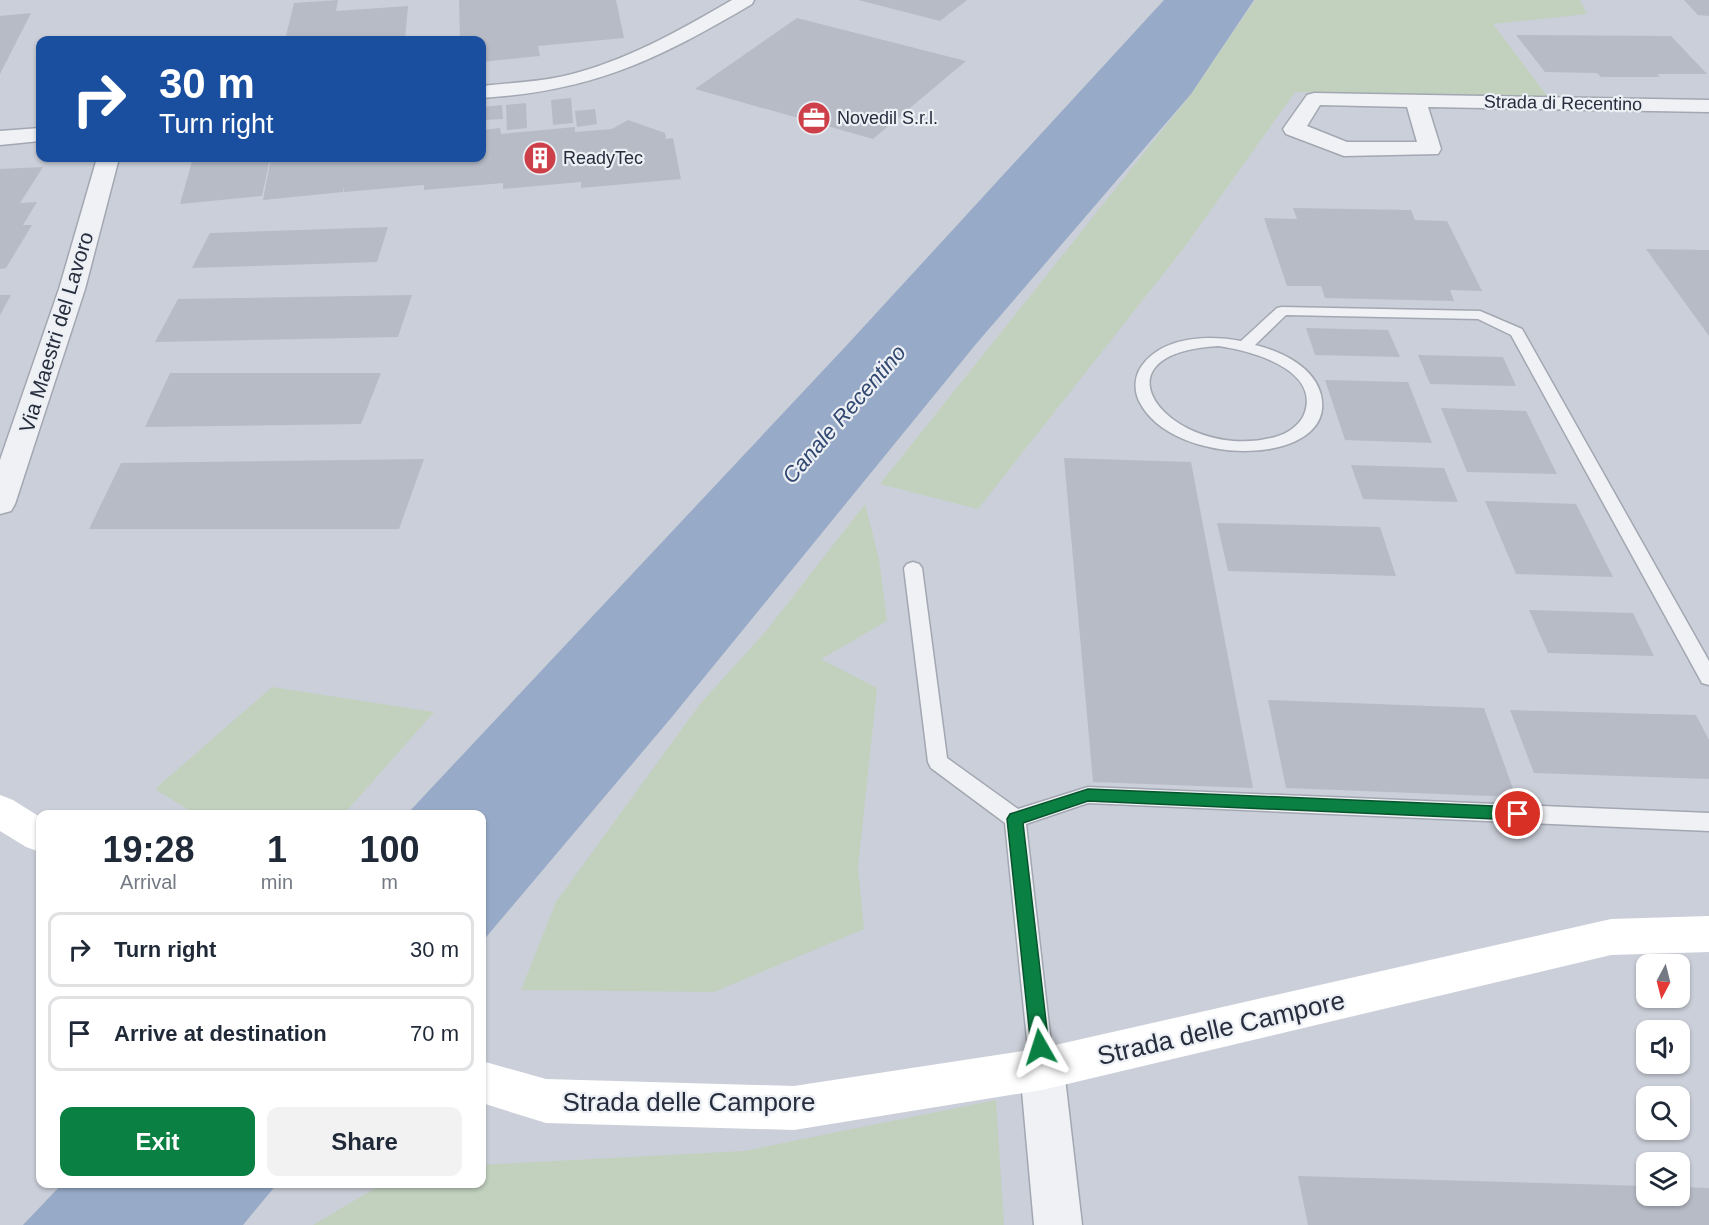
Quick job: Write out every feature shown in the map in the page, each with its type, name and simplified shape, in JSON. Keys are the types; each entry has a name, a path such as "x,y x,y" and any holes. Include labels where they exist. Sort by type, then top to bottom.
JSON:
{"street":[{"path":"486,92 564,82 621,64 692,32 745,0"},
{"name":"Strada di Recentino","path":"1416,101 1430,149 1344,149 1294,129 1314,99 1709,106"},
{"path":"0,138 36,135"},
{"name":"Via Maestri del Lavoro","path":"0,504 72,289 107,162"},
{"path":"0,811 36,834"},
{"name":"Strada delle Campore","path":"486,1083 546,1101 794,1108 1042,1070 1611,937 1709,934"},
{"path":"1042,1070 1058,1225"}],"lane":[{"path":"1245,345 1279,358 1294,367 1310,383 1316,401 1313,418 1300,433 1279,443 1251,447 1221,445 1192,437 1168,425 1151,409 1142,392 1143,375 1152,361 1169,350 1192,343 1218,342 1245,345 1282,311 1480,315 1517,332 1709,678"},
{"path":"913,568 938,762 1015,819 1042,1070"},
{"path":"1015,819 1088,795 1709,822"}],"shaded area":[{"path":"0,0 1709,0 1709,1225 0,1225"}],"green space":[{"path":"1255,0 1580,0 1587,14 1493,24 1548,97 1295,92 1183,249 978,509 880,484 1191,94"},
{"path":"865,504 879,559 887,621 821,659 877,688 858,867 864,929 714,992 521,990 556,902 700,704 766,631"},
{"path":"272,687 434,712 348,810 189,810 155,789"},
{"path":"996,1100 1004,1225 313,1225 375,1188 486,1188 486,1165 744,1151"}],"water":[{"name":"Canale Recentino","path":"1164,0 1254,0 1191,94 976,344 671,718 486,937 486,810 411,810 846,346"},
{"path":"58,1188 274,1188 243,1225 23,1225"}],"building":[{"path":"338,0 336,11 408,6 405,36 286,36 294,3"},
{"path":"459,0 616,0 624,38 538,46 540,56 486,62 486,36 460,36"},
{"path":"858,0 967,0 940,21"},
{"path":"1684,0 1709,0 1709,16 1698,15"},
{"path":"31,13 0,74 0,16"},
{"path":"797,18 966,61 873,139 695,89"},
{"path":"1516,35 1671,36 1707,74 1601,77 1597,73 1545,72"},
{"path":"571,98 573,123 553,125 551,100"},
{"path":"526,103 527,128 507,130 506,105"},
{"path":"502,105 503,119 486,120 486,107"},
{"path":"595,109 597,124 577,127 575,111"},
{"path":"628,120 665,133 666,139 673,138 681,179 581,188 581,182 503,189 503,183 424,190 424,185 344,192 344,186 343,192 263,200 270,162 486,162 486,130 500,128 501,134 575,127 575,132 612,129"},
{"path":"192,162 269,162 262,196 180,204"},
{"path":"43,167 20,203 37,202 23,225 32,225 6,268 0,269 0,169"},
{"path":"1293,208 1411,210 1415,220 1447,221 1482,291 1450,290 1454,301 1325,298 1321,286 1287,286 1264,218 1297,219"},
{"path":"388,227 377,262 192,268 210,233"},
{"path":"1646,249 1709,250 1709,336"},
{"path":"0,295 11,295 0,315"},
{"path":"412,295 398,337 155,342 178,299"},
{"path":"1306,328 1388,330 1400,357 1315,355"},
{"path":"1418,355 1503,357 1516,386 1430,384"},
{"path":"170,373 381,373 361,424 145,427"},
{"path":"1325,380 1408,382 1432,443 1345,440"},
{"path":"1441,408 1526,411 1557,474 1467,472"},
{"path":"1064,458 1191,462 1253,788 1093,782"},
{"path":"424,459 399,529 89,529 121,463"},
{"path":"1351,465 1444,468 1458,502 1363,499"},
{"path":"1485,501 1576,504 1613,577 1516,574"},
{"path":"1217,523 1380,527 1396,576 1228,571"},
{"path":"1529,610 1633,613 1654,656 1548,653"},
{"path":"1268,700 1484,708 1516,797 1286,788"},
{"path":"1510,710 1696,715 1709,740 1709,779 1534,773"},
{"path":"1298,1176 1636,1186 1636,1206 1690,1206 1690,1187 1709,1188 1709,1225 1308,1225"}],"place":[{"name":"Novedil S.r.l.","path":"814,118"},
{"name":"ReadyTec","path":"540,158"}],"route":[{"path":"1040,1047 1015,819 1088,795 1518,814"}]}
